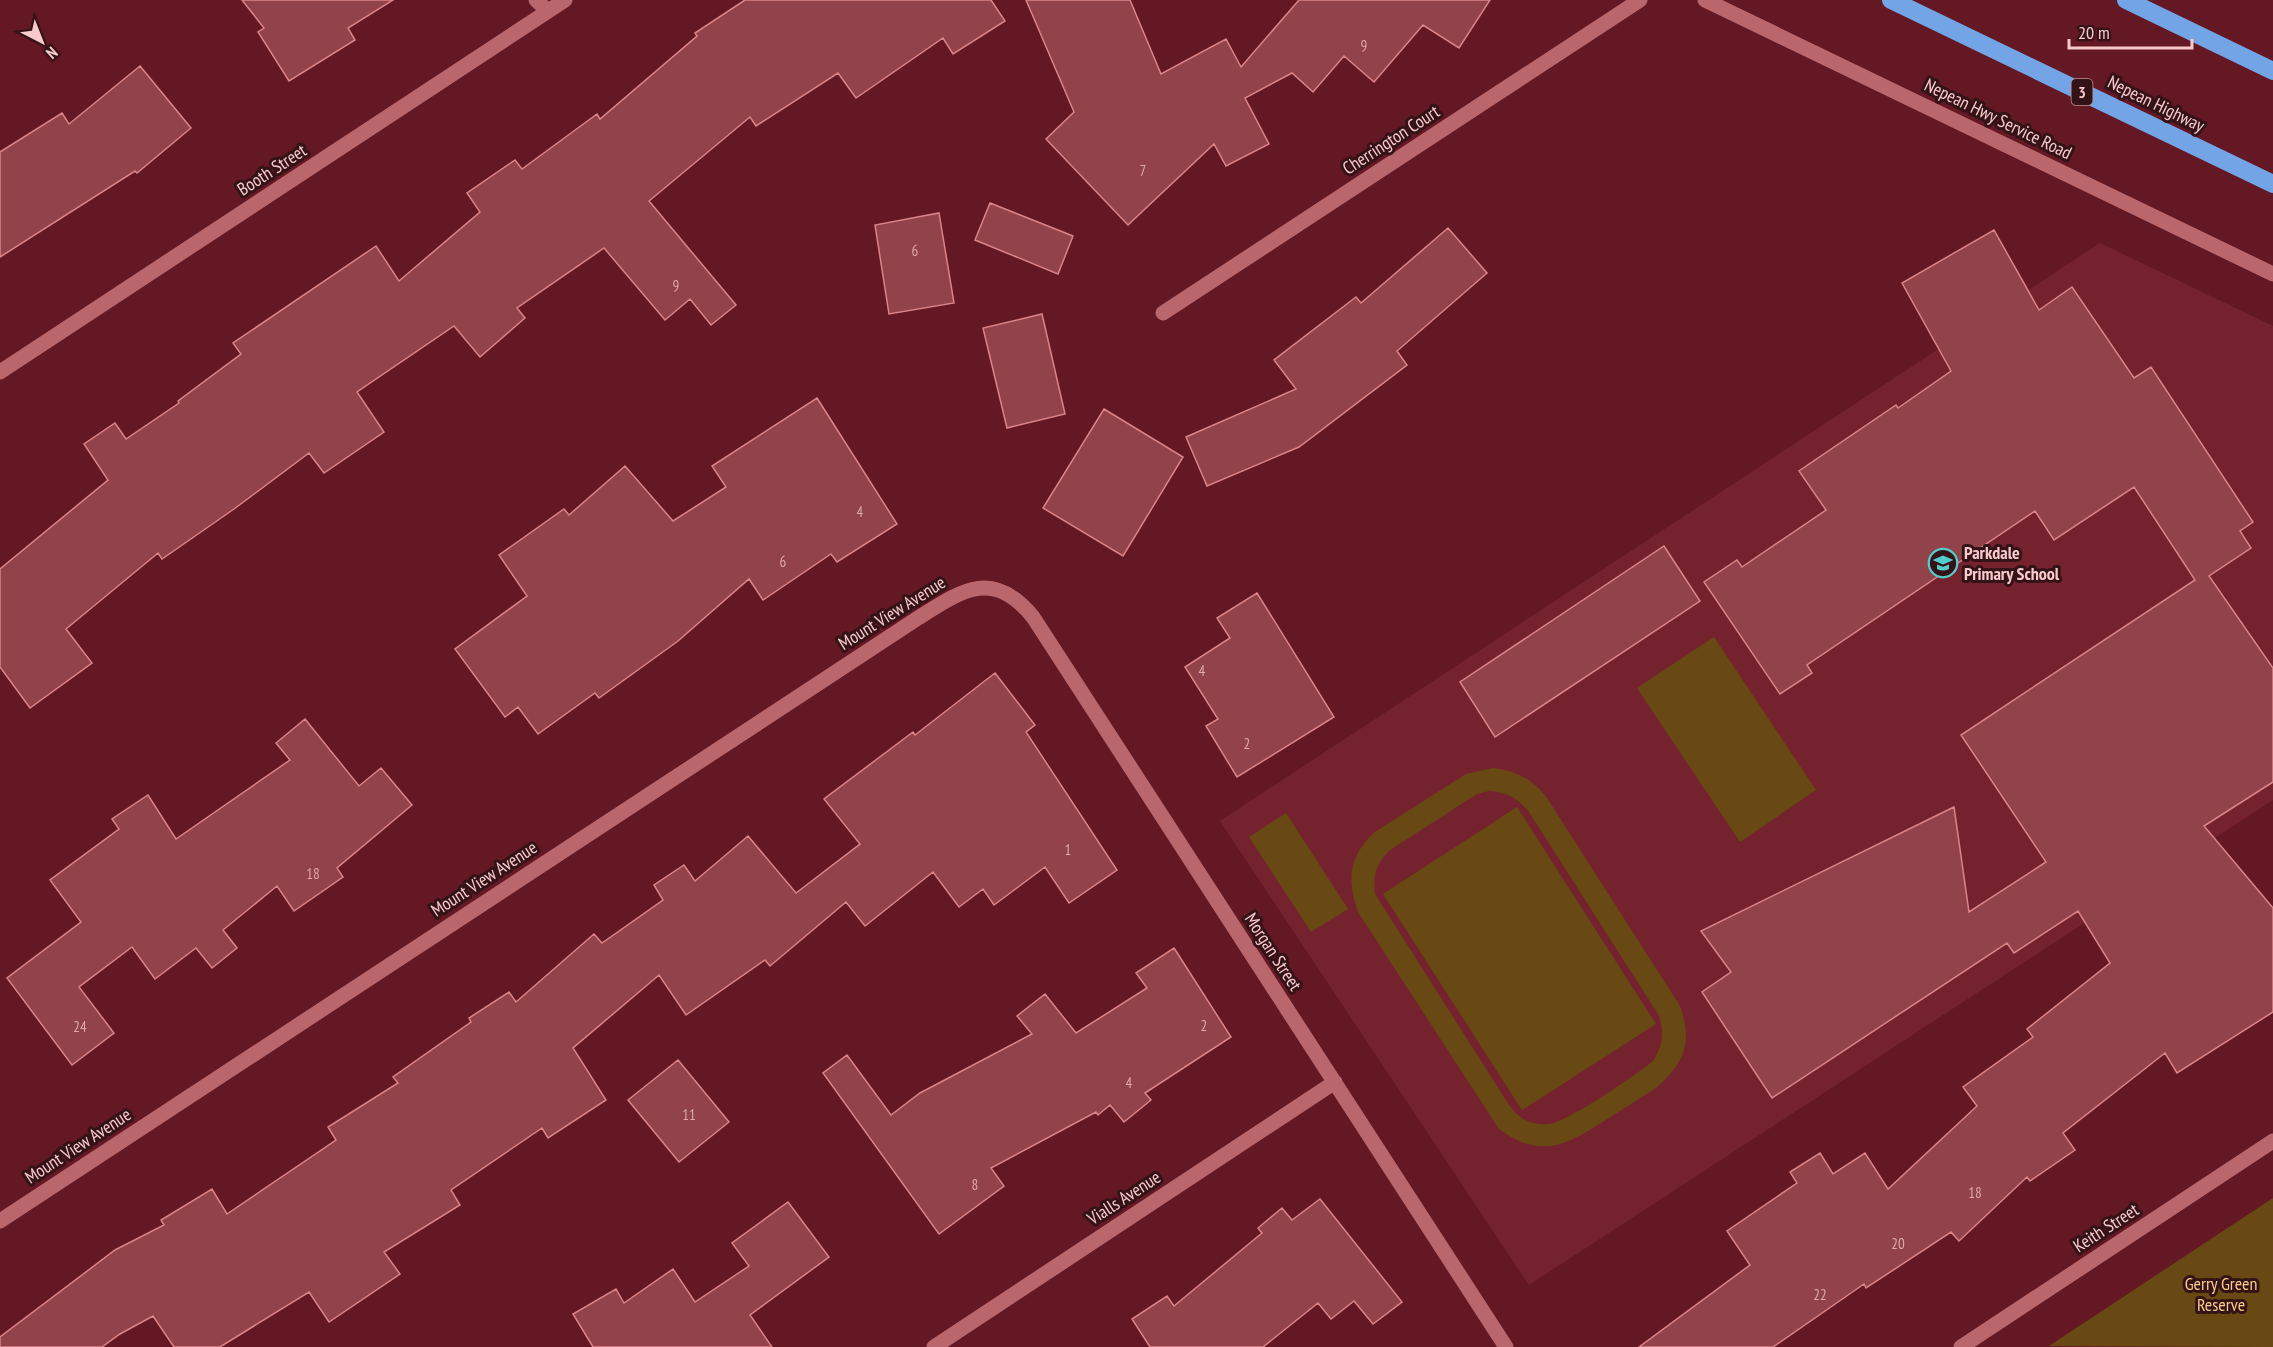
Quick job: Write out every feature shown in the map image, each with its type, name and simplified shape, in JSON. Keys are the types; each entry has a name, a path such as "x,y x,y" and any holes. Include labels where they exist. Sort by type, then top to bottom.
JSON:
{"highway":[{"name":"Nepean Highway","path":"1891,0 2273,184"},
{"path":"2126,0 2273,71"}],"street":[{"path":"536,0 549,11"},
{"name":"Booth Street","path":"0,372 566,0"},
{"name":"Cherrington Court","path":"1163,313 1640,0"},
{"name":"Nepean Hwy Service Road","path":"1705,0 2273,274"},
{"name":"Mount View Avenue","path":"0,1221 918,618 966,590 981,588 997,590"},
{"name":"Morgan Street","path":"997,590 1020,601 1033,617 1506,1347"},
{"name":"Vialls Avenue","path":"934,1347 1335,1083"},
{"name":"Keith Street","path":"1960,1347 2273,1141"}],"shaded area":[{"name":"Parkdale Primary School","path":"2100,243 2273,326 2273,800 1529,1285 1220,821"}],"green space":[{"path":"1714,637 1816,790 1740,842 1637,688"},
{"path":"1493,768 1502,769 1523,777 1541,791 1680,1006 1684,1019 1686,1041 1684,1051 1666,1079 1656,1088 1601,1123 1575,1138 1551,1146 1526,1144 1499,1129 1358,912 1354,900 1352,869 1359,850 1366,841 1375,832 1466,774","holes":["1495,792 1507,794 1521,803 1529,812 1658,1014 1662,1026 1661,1044 1653,1061 1586,1107 1549,1124 1536,1124 1526,1120 1509,1105 1375,894 1376,870 1390,850 1477,794"]},
{"path":"1517,807 1656,1024 1522,1110 1383,894"},
{"path":"1286,813 1348,909 1311,932 1249,837"},
{"name":"Gerry Green Reserve","path":"2273,1198 2273,1347 2049,1346"}],"building":[{"path":"242,0 393,0 348,28 355,40 289,81 258,32 264,28"},
{"path":"745,0 991,0 1005,21 953,54 943,38 856,98 838,73 756,126 750,117 649,201 736,305 711,325 690,299 665,320 604,248 517,308 525,318 480,357 454,326 357,392 384,432 324,473 309,453 162,559 158,553 66,629 92,663 30,708 0,667 0,569 108,480 84,444 115,423 126,439 179,403 178,401 241,354 233,343 376,246 399,281 480,212 467,193 515,160 522,169 597,114 600,119 697,36 695,33"},
{"path":"1026,0 1130,0 1161,74 1226,39 1241,67 1299,0 1490,0 1459,48 1423,25 1374,82 1344,56 1313,92 1292,73 1245,98 1269,144 1226,166 1214,144 1128,225 1046,139 1074,112"},
{"path":"140,66 191,128 137,173 135,171 0,257 0,152 62,113 69,124"},
{"path":"990,203 1073,236 1058,274 975,240"},
{"path":"939,213 954,303 889,314 875,225"},
{"path":"1448,228 1487,273 1397,351 1407,365 1299,447 1207,486 1186,437 1296,389 1274,360 1356,297 1361,303"},
{"path":"1994,230 2039,310 2072,287 2134,378 2151,367 2253,522 2240,531 2251,548 2209,576 2273,668 2273,782 2204,826 2273,908 2273,1012 2177,1073 2165,1053 2063,1133 2075,1150 2030,1181 2027,1177 1959,1241 1951,1232 1866,1288 1864,1284 1773,1347 1639,1347 1750,1265 1727,1231 1797,1183 1790,1172 1820,1153 1833,1174 1865,1153 1888,1189 1977,1106 1963,1087 2033,1037 2027,1029 2110,963 2078,911 2014,953 2007,943 1772,1098 1702,992 1731,972 1701,931 1954,807 1969,912 2046,862 1961,735 2195,580 2134,487 2054,540 2035,511 1807,665 1812,673 1780,694 1704,582 1737,560 1742,567 1826,510 1799,471 1896,405 1898,408 1951,371 1902,283"},
{"path":"1042,314 1065,414 1007,428 983,328"},
{"path":"817,398 897,524 837,562 831,554 763,600 749,579 678,641 599,698 595,693 538,734 518,707 505,717 455,649 527,596 499,555 564,509 569,515 625,466 673,521 726,487 712,466"},
{"path":"1104,409 1183,457 1123,556 1043,508"},
{"path":"1664,546 1700,601 1495,737 1460,682"},
{"path":"1257,593 1334,717 1237,777 1206,726 1218,719 1185,667 1230,638 1217,618"},
{"path":"995,673 1035,725 1026,732 1117,870 1069,903 1045,867 994,905 983,889 959,907 933,872 865,926 846,902 770,966 765,960 686,1015 659,975 573,1048 606,1100 548,1138 542,1128 451,1190 460,1205 384,1252 400,1274 329,1322 309,1292 220,1347 174,1347 153,1316 102,1347 0,1347 0,1337 115,1250 164,1225 161,1220 212,1189 227,1214 336,1140 328,1127 398,1083 393,1077 471,1022 469,1018 509,992 516,1002 594,934 602,943 663,900 654,885 684,865 695,881 748,836 796,893 860,844 824,799 913,732 915,735"},
{"path":"305,719 359,786 381,768 412,805 337,868 343,877 294,911 277,886 223,930 237,948 212,968 196,948 155,979 132,947 79,987 114,1033 72,1065 7,978 81,922 50,880 119,829 112,819 148,795 176,839 290,760 276,743"},
{"path":"1174,948 1231,1037 1145,1093 1151,1100 1124,1122 1110,1105 1098,1115 1096,1112 991,1168 1004,1186 939,1234 823,1073 847,1055 891,1115 920,1093 1032,1034 1017,1016 1045,994 1076,1033 1147,988 1136,973"},
{"path":"678,1060 729,1122 679,1162 628,1100"},
{"path":"1320,1199 1402,1302 1373,1324 1354,1301 1331,1319 1318,1303 1263,1347 1150,1347 1132,1319 1167,1296 1174,1306 1262,1233 1258,1228 1282,1208 1292,1220"},
{"path":"788,1202 829,1257 750,1315 772,1347 593,1347 573,1314 616,1289 624,1303 673,1269 695,1302 749,1266 732,1243"}],"place":[{"name":"Parkdale Primary School","path":"1943,563"}]}
